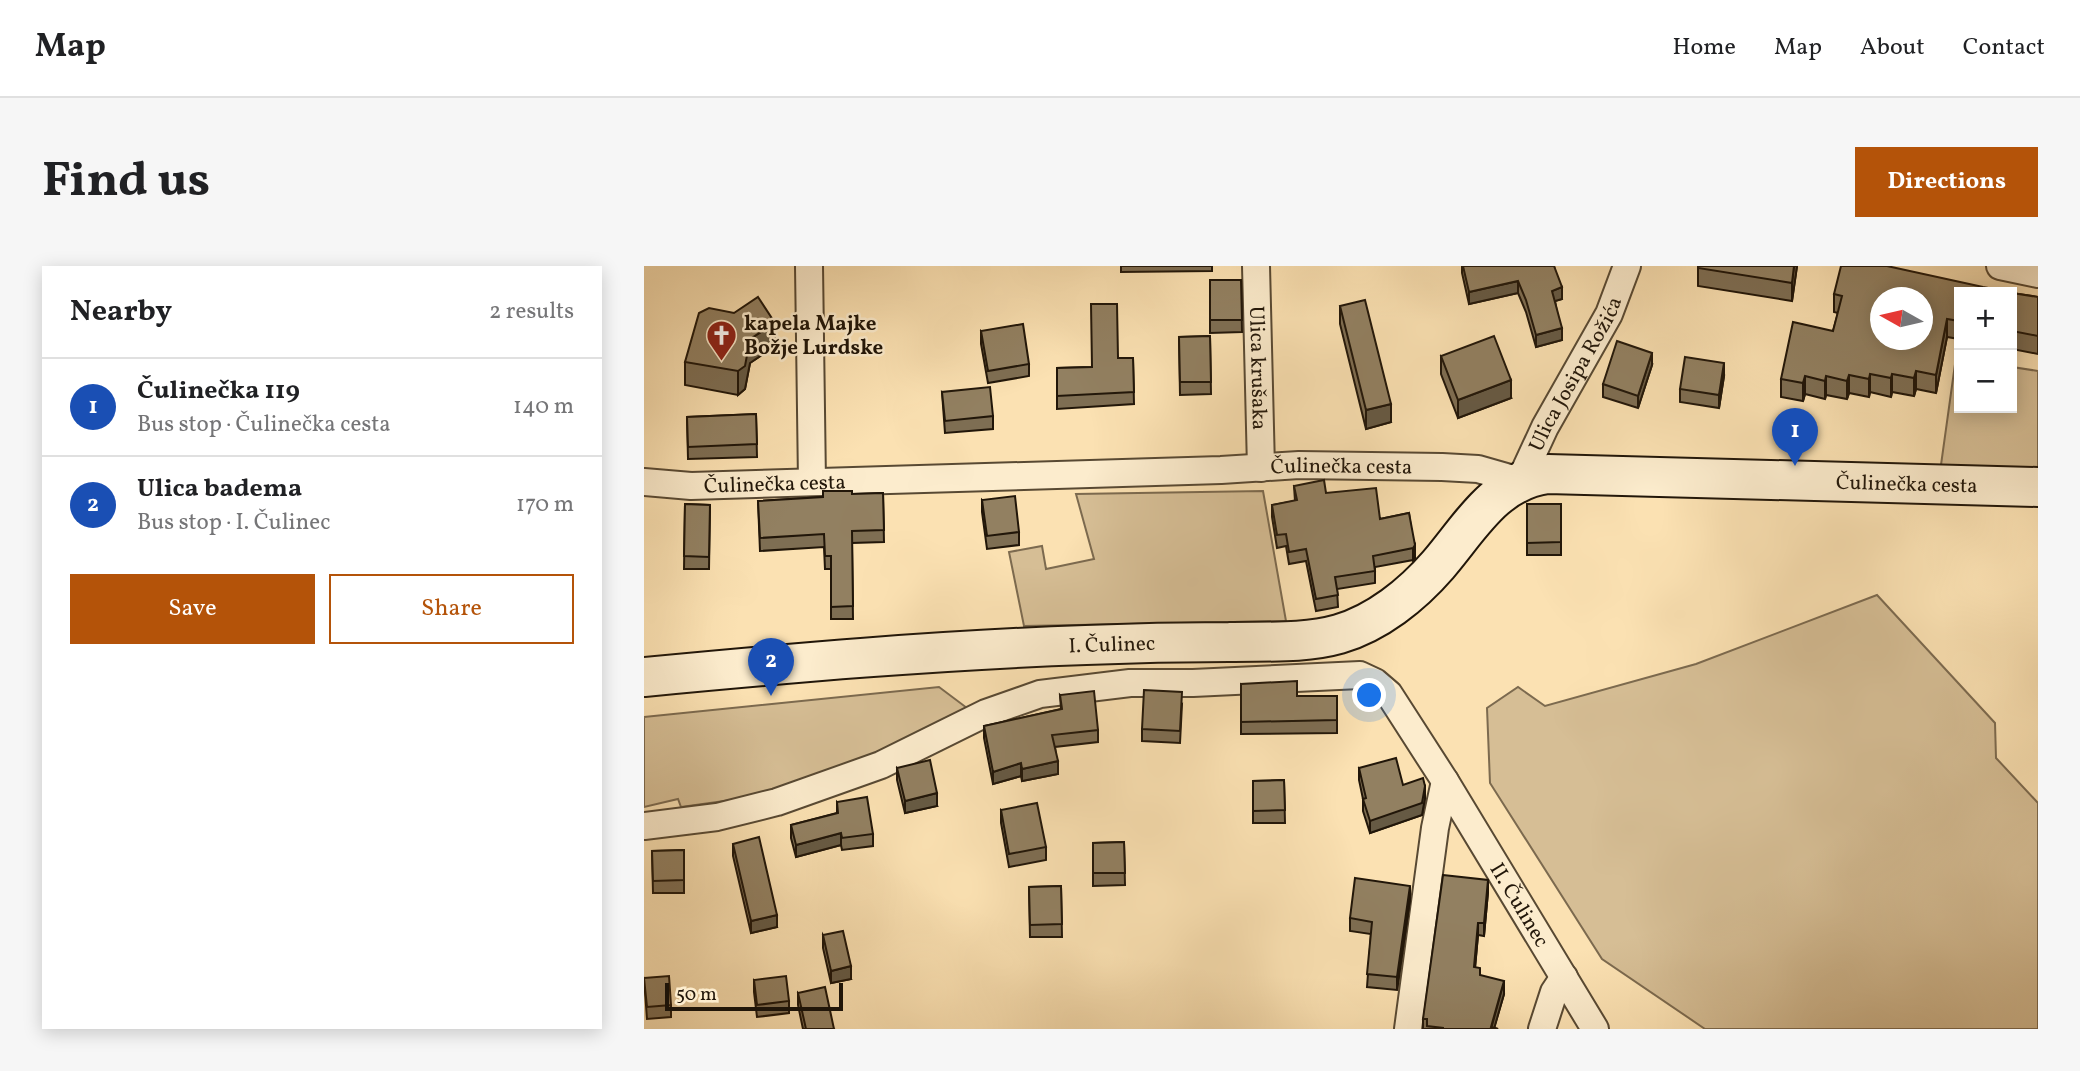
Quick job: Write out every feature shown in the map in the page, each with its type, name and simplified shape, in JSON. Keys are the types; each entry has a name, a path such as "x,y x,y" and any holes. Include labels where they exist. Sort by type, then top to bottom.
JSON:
{"street":[{"path":"808,266 812,482"},
{"name":"Ulica krušaka","path":"1256,266 1261,468"},
{"name":"Ulica Josipa Rožića","path":"1520,481 1545,427 1609,314 1626,266"},
{"path":"2000,266 2038,274"},
{"name":"Čulinečka cesta","path":"644,482 691,486 1299,465 1454,467 1494,472 1520,481 1548,474 2038,487"},
{"name":"I. Čulinec","path":"644,677 789,663 1025,647 1276,641 1338,634 1357,628 1381,615 1408,594 1437,566 1488,505 1520,481"},
{"name":"I. Čulinec","path":"644,826 717,817 777,802 881,765 986,713 1040,694 1130,683 1193,683 1360,675 1375,682"},
{"name":"II. Čulinec","path":"1375,682 1389,694 1445,780 1595,1029"},
{"path":"1409,1029 1435,828 1445,780"},
{"path":"1542,1029 1554,992 1564,977"}],"shaded area":[{"path":"2017,368 2038,371 2038,474 1940,472 1954,371 1954,413 2017,413"},
{"path":"1263,491 1286,621 1024,626 1009,552 1042,546 1046,569 1094,559 1076,494"},
{"path":"1877,595 1995,723 1996,758 2038,803 2038,1029 1705,1029 1602,959 1490,783 1487,708 1518,687 1545,706 1696,664"},
{"path":"939,687 971,711 917,739 753,797 681,807 678,799 644,807 644,717"}],"building":[{"path":"1463,266 1554,266 1562,287 1552,291 1562,328 1536,335 1518,281 1469,292"},
{"path":"1698,266 1794,266 1792,283"},
{"path":"1841,266 1887,266 1983,287 1954,287 1954,320 1947,319 1936,375 1916,371 1914,378 1870,374 1869,379 1849,375 1847,381 1826,376 1825,381 1805,376 1803,383 1781,379 1793,322 1833,331 1842,296 1834,294"},
{"path":"1210,280 1241,280 1242,320 1210,320"},
{"path":"2017,294 2038,297 2038,336 2017,332"},
{"path":"758,297 775,323 750,339 745,366 738,371 685,362 699,313 709,308 734,313"},
{"path":"1365,300 1391,404 1366,410 1340,306"},
{"path":"1091,304 1117,304 1118,358 1133,358 1134,392 1057,396 1057,368 1092,367"},
{"path":"1023,324 1029,364 988,371 981,331"},
{"path":"1210,336 1211,382 1180,382 1179,337"},
{"path":"1494,336 1511,380 1458,400 1441,356"},
{"path":"1617,341 1652,353 1638,396 1603,384"},
{"path":"1685,357 1724,363 1719,395 1680,389"},
{"path":"990,387 993,416 945,421 942,392"},
{"path":"756,414 757,444 688,447 687,417"},
{"path":"1324,480 1326,493 1376,488 1380,519 1409,513 1415,545 1413,548 1373,556 1375,571 1335,577 1338,595 1316,599 1306,549 1289,552 1286,534 1277,535 1272,505 1297,500 1294,486"},
{"path":"823,491 883,493 884,530 852,531 853,606 831,607 831,556 825,556 824,534 760,538 758,501 823,497"},
{"path":"1015,496 1019,532 987,536 982,500"},
{"path":"685,504 710,505 709,557 684,556"},
{"path":"1527,504 1561,504 1561,542 1527,543"},
{"path":"1297,681 1297,696 1337,696 1337,720 1241,722 1241,684"},
{"path":"1144,690 1182,692 1180,731 1142,729"},
{"path":"1094,691 1098,730 1052,735 1058,761 1022,769 1021,763 993,772 984,726 1062,709 1060,695"},
{"path":"1396,758 1403,785 1423,778 1425,786 1422,803 1370,821 1363,799 1366,798 1359,768"},
{"path":"930,760 937,793 905,801 897,768"},
{"path":"1284,780 1285,810 1253,811 1253,781"},
{"path":"867,797 873,834 842,838 841,833 796,845 791,825 838,813 837,802"},
{"path":"1037,803 1046,847 1009,854 1001,810"},
{"path":"759,837 777,915 751,921 733,844"},
{"path":"1124,842 1125,873 1093,873 1093,843"},
{"path":"684,850 684,880 653,881 652,851"},
{"path":"1443,875 1488,880 1484,923 1478,923 1474,967 1480,968 1480,975 1504,981 1491,1027 1498,1029 1443,1029 1427,1026 1427,1019 1423,1019"},
{"path":"1355,878 1410,886 1397,977 1367,974 1372,922 1350,918"},
{"path":"1061,886 1062,924 1030,925 1029,887"},
{"path":"843,931 851,966 831,971 823,935"},
{"path":"669,976 671,1005 647,1007 644,978"},
{"path":"786,976 789,1001 757,1005 754,980"},
{"path":"825,987 834,1029 806,1029 798,993"}],"place":[{"name":"kapela Majke Božje Lurdske","path":"721,362"},
{"name":"Čulinečka 119","path":"1795,466"},
{"name":"Ulica badema","path":"771,696"}]}
